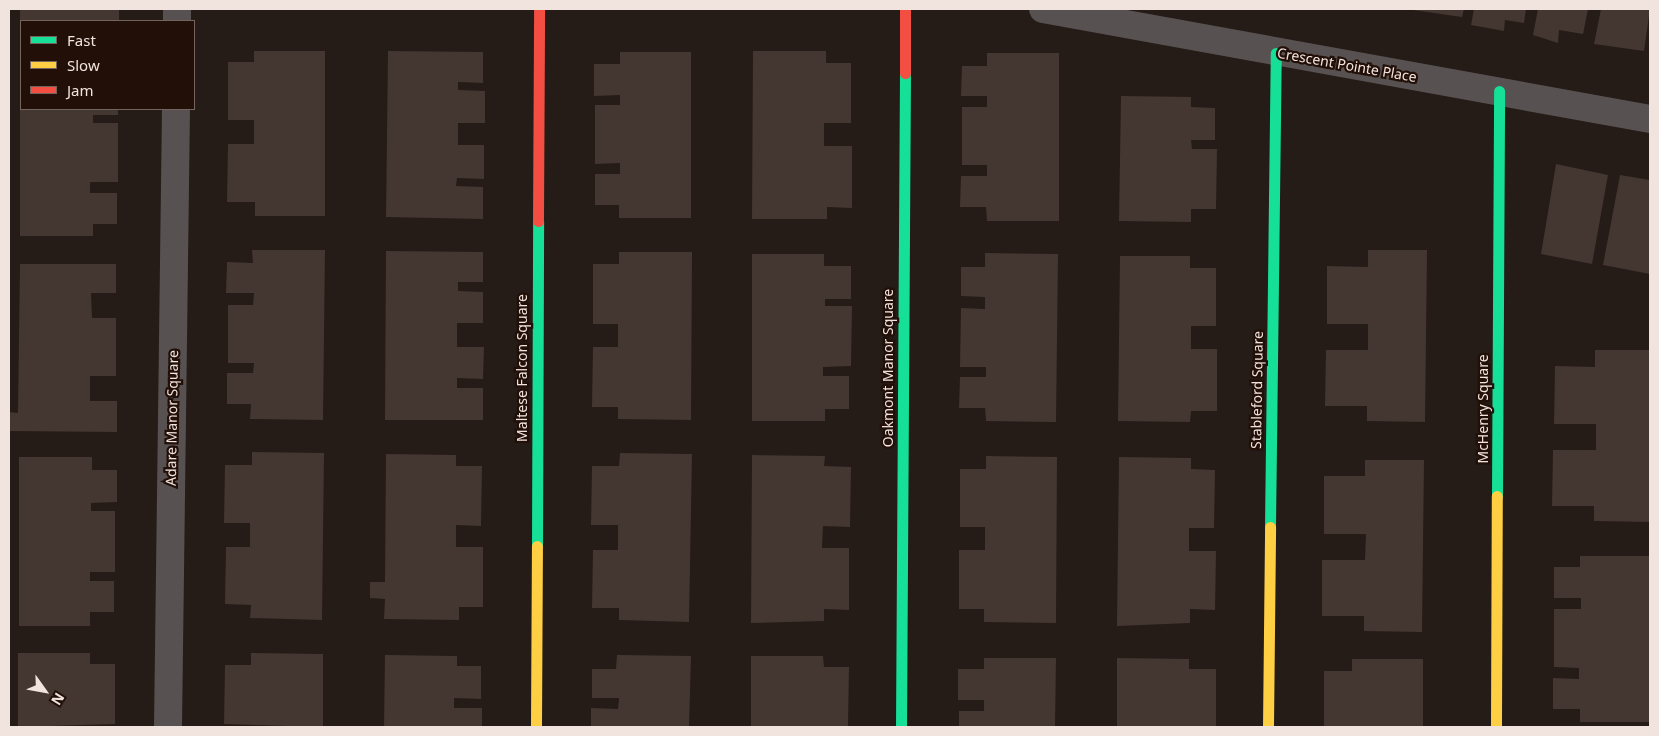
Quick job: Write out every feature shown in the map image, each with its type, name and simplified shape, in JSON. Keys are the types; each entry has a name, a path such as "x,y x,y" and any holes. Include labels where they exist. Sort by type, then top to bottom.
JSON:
{"street":[{"name":"Maltese Falcon Square","path":"536,727 539,9"},
{"name":"Oakmont Manor Square","path":"901,727 905,9"},
{"name":"Crescent Pointe Place","path":"1043,9 1276,53 1500,91 1650,119"},
{"name":"Stableford Square","path":"1268,727 1276,53"},
{"name":"McHenry Square","path":"1496,727 1500,91"},
{"name":"Adare Manor Square","path":"168,727 176,110"}],"building":[{"path":"20,9 119,9 119,20 20,20"},
{"path":"1406,9 1464,9 1462,17"},
{"path":"1474,9 1526,9 1524,23 1505,20 1504,31 1471,25"},
{"path":"1538,9 1588,9 1583,34 1559,30 1558,43 1533,35"},
{"path":"1601,9 1650,9 1644,51 1594,44"},
{"path":"254,51 325,51 325,216 255,216 255,202 227,202 228,144 254,144 254,120 228,120 228,62 254,62"},
{"path":"388,51 483,52 483,83 458,82 458,90 485,91 485,123 458,123 458,145 484,145 484,179 457,178 456,186 483,187 483,219 386,217"},
{"path":"753,51 826,51 826,63 851,63 851,123 824,123 824,146 852,146 852,208 827,207 827,219 752,219"},
{"path":"620,52 691,52 691,218 619,218 619,205 595,205 595,174 620,174 620,163 595,164 595,105 620,105 620,95 594,96 594,64 620,64"},
{"path":"987,53 1059,53 1059,221 987,221 986,207 960,207 961,176 987,176 987,165 962,165 962,107 987,107 987,96 961,96 962,66 987,66"},
{"path":"1121,96 1191,97 1191,107 1215,108 1215,140 1191,140 1192,149 1217,149 1216,209 1191,209 1191,222 1119,221"},
{"path":"20,110 118,110 118,115 93,115 93,123 118,123 118,182 90,182 90,193 117,193 117,224 93,224 93,236 20,236"},
{"path":"1556,164 1608,175 1592,264 1541,254"},
{"path":"1620,175 1650,180 1650,274 1603,265"},
{"path":"252,250 325,250 323,420 250,419 251,404 227,404 227,373 253,373 254,363 228,363 228,305 253,305 254,293 226,293 227,262 253,263"},
{"path":"1368,250 1427,250 1425,422 1367,421 1367,406 1325,406 1326,350 1368,350 1368,324 1327,324 1327,266 1368,267"},
{"path":"386,251 483,252 483,282 458,282 458,291 483,292 483,323 457,323 457,347 484,347 483,379 457,378 457,388 483,388 483,420 385,420"},
{"path":"619,252 692,252 691,420 618,419 618,407 592,407 593,347 618,347 618,324 593,324 593,264 619,264"},
{"path":"985,253 1058,254 1056,422 986,421 985,408 959,408 960,377 986,377 986,367 960,367 961,308 985,309 985,297 961,296 961,267 985,267"},
{"path":"752,254 824,254 824,266 851,266 851,299 825,299 825,306 852,306 851,366 823,367 823,376 849,376 849,409 825,409 825,421 752,421"},
{"path":"1120,256 1190,256 1190,268 1216,268 1216,326 1191,326 1191,349 1217,349 1217,411 1191,411 1190,422 1118,421"},
{"path":"20,264 116,264 116,293 91,293 92,318 116,318 116,376 90,376 90,401 117,401 117,432 9,431 9,412 18,413"},
{"path":"1595,350 1650,350 1650,522 1594,521 1594,506 1552,506 1553,450 1596,450 1596,424 1554,424 1555,366 1595,367"},
{"path":"252,452 324,453 322,620 250,618 251,605 225,604 226,547 250,547 250,523 224,523 225,465 252,465"},
{"path":"620,453 692,454 689,622 619,620 619,608 592,608 593,550 618,550 618,525 591,525 592,466 619,466"},
{"path":"386,454 456,455 456,466 482,466 481,526 456,525 456,547 483,547 483,607 459,607 459,620 384,619 385,599 370,598 370,582 385,582"},
{"path":"752,455 825,456 824,466 851,467 850,527 823,526 822,548 849,548 849,610 824,609 824,621 751,623"},
{"path":"986,456 1057,457 1056,623 984,622 984,609 959,609 959,550 985,550 985,527 960,527 960,469 986,469"},
{"path":"19,457 92,457 92,470 117,470 117,502 91,503 91,511 115,511 115,572 90,572 90,581 114,581 114,612 90,612 90,626 19,626"},
{"path":"1119,457 1191,458 1191,469 1215,470 1214,528 1189,528 1189,551 1216,551 1215,610 1190,609 1190,623 1117,626"},
{"path":"1365,460 1424,460 1422,632 1364,631 1364,616 1322,616 1322,560 1365,560 1366,534 1324,534 1324,476 1365,476"},
{"path":"1580,556 1650,556 1650,722 1580,722 1580,709 1553,709 1553,678 1579,679 1579,668 1554,667 1554,609 1581,609 1581,598 1554,598 1554,567 1580,567"},
{"path":"18,653 90,653 90,664 115,664 115,724 18,727"},
{"path":"251,653 323,654 323,727 224,724 225,665 251,665"},
{"path":"385,655 457,656 457,666 481,666 481,699 454,698 454,708 482,708 482,727 384,727"},
{"path":"617,655 691,656 689,727 591,727 591,708 618,709 619,698 592,698 592,669 616,669"},
{"path":"751,656 823,656 824,667 849,667 848,727 751,727"},
{"path":"984,658 1056,658 1055,727 959,727 959,711 984,711 984,700 958,700 958,669 984,669"},
{"path":"1117,658 1189,659 1189,669 1216,669 1216,727 1117,727"},
{"path":"1352,659 1423,659 1423,727 1324,727 1324,671 1352,671"}],"traffic: fast":[{"path":"1270,527 1276,53"},
{"path":"901,727 905,73"},
{"path":"1497,496 1499,91"},
{"path":"537,546 538,221"}],"traffic: slow":[{"path":"1496,727 1497,496"},
{"path":"1268,727 1270,527"},
{"path":"536,727 537,546"}],"traffic: jam":[{"path":"538,221 539,9"},
{"path":"905,9 905,73"}]}
